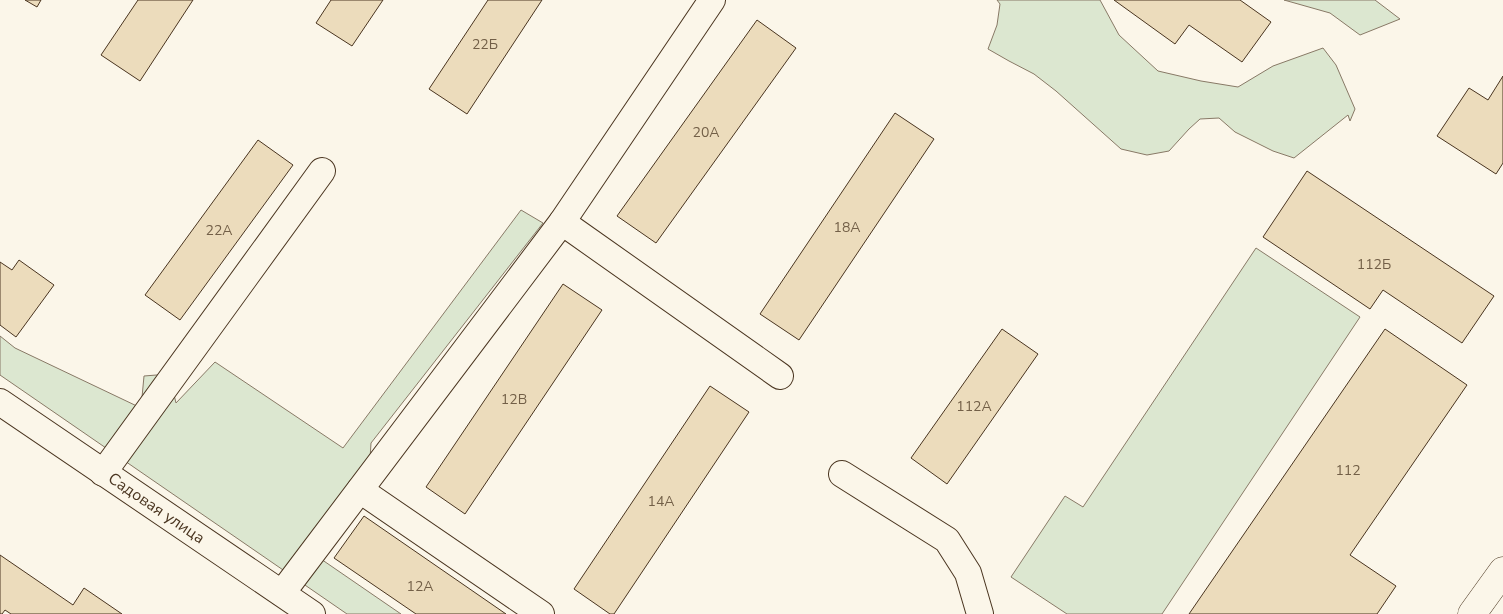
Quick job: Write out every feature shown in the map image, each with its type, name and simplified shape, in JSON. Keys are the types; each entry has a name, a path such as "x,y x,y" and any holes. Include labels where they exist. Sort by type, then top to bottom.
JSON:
{"main road":[{"path":"1472,614 1503,570"}],"street":[{"path":"282,593 562,222 712,0"},
{"path":"103,472 322,171"},
{"path":"562,222 780,376"},
{"name":"Садовая улица","path":"0,402 312,614"},
{"path":"842,474 947,540 968,573 980,614"},
{"path":"360,490 541,614"}],"green space":[{"path":"997,0 1100,0 1119,35 1158,71 1238,87 1273,66 1323,48 1336,65 1355,109 1350,121 1348,115 1294,158 1273,151 1235,132 1219,118 1200,119 1169,151 1147,155 1121,149 1034,74 988,49 997,25 1000,4"},
{"path":"1284,0 1375,0 1400,19 1360,35 1330,13"},
{"path":"521,210 543,223 371,443 370,459 318,557 401,614 347,614 0,375 0,336 15,348 141,408 144,376 169,374 176,403 215,362 343,448"},
{"path":"1256,248 1360,317 1162,614 1067,614 1011,577 1065,496 1083,507"}],"building":[{"path":"25,0 41,0 37,7"},
{"path":"138,0 193,0 140,81 101,55"},
{"path":"331,0 383,0 352,46 316,23"},
{"path":"488,0 542,0 467,114 429,89"},
{"path":"1114,0 1240,0 1271,22 1242,62 1189,25 1175,44"},
{"path":"757,20 796,48 656,243 617,216"},
{"path":"1503,76 1503,163 1496,174 1437,136 1469,88 1488,100"},
{"path":"895,113 934,139 799,340 760,314"},
{"path":"258,140 293,165 180,320 145,295"},
{"path":"1307,171 1494,296 1462,343 1383,290 1370,309 1263,237"},
{"path":"19,260 54,285 16,337 0,325 0,262 12,270"},
{"path":"563,284 602,310 465,514 426,487"},
{"path":"1002,329 1038,354 947,484 911,458"},
{"path":"1385,329 1467,385 1350,555 1396,586 1377,614 1189,614"},
{"path":"710,386 749,412 614,614 610,614 574,589"},
{"path":"364,516 506,614 416,614 334,558"},
{"path":"0,555 73,605 84,588 122,614 11,614 5,610 0,614"}]}
